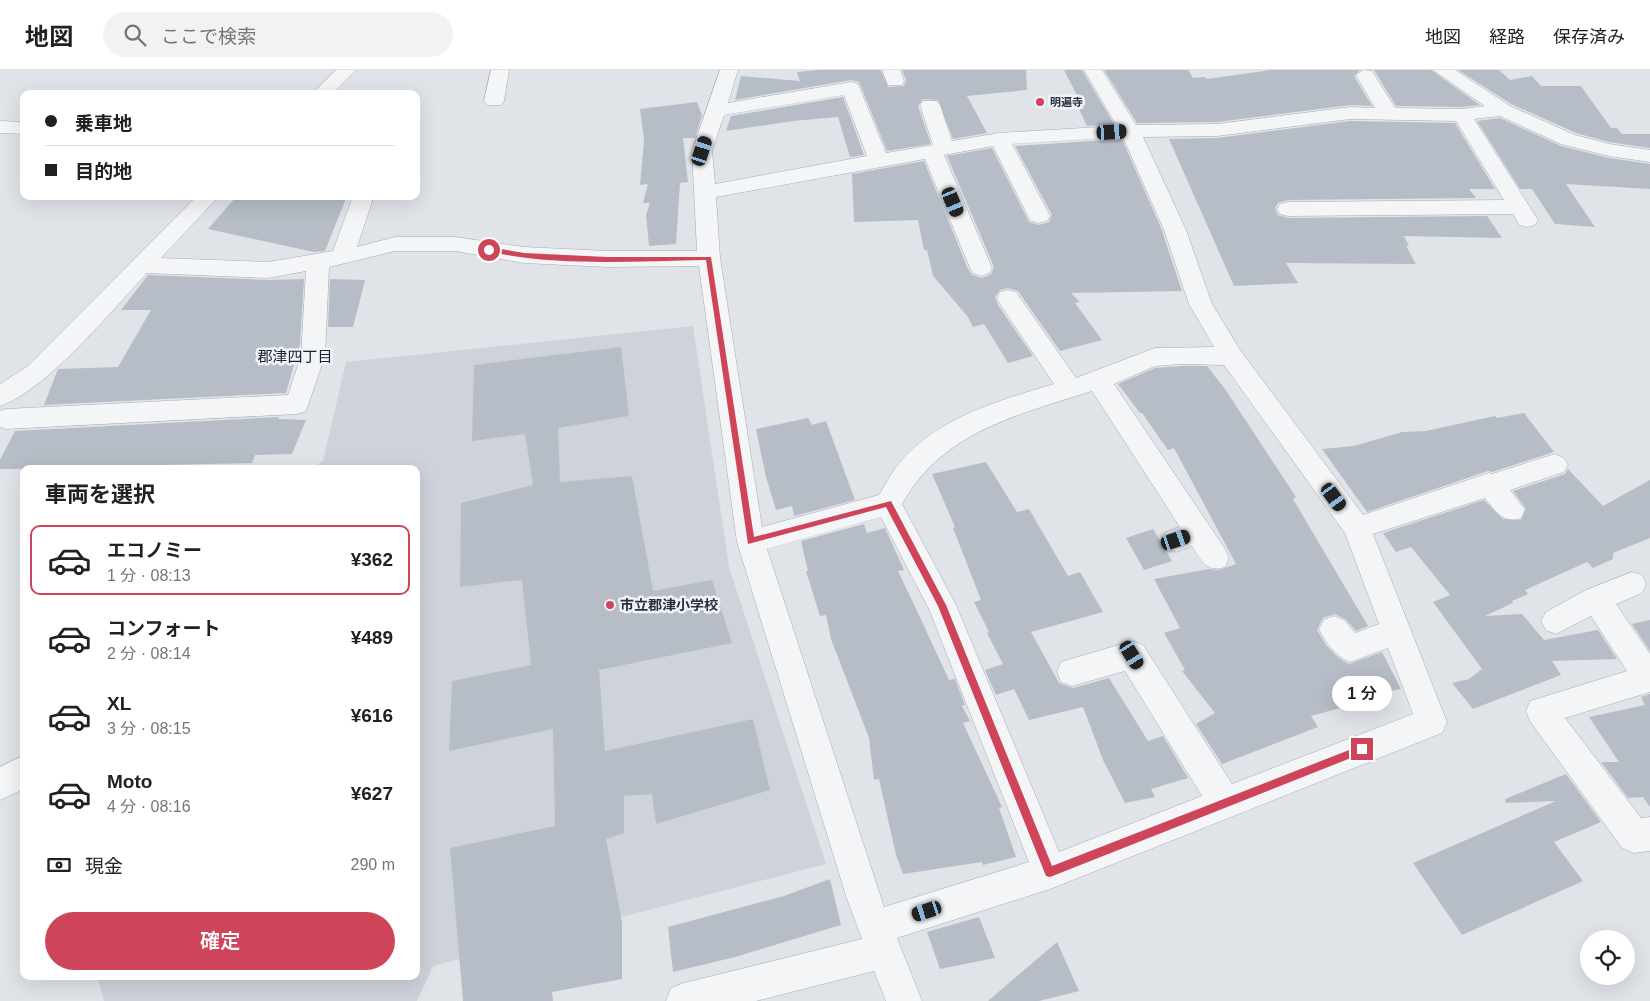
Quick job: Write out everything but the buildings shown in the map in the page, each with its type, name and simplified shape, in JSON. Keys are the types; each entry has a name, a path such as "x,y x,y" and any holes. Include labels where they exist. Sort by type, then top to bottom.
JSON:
{"street":[{"path":"325,90 347,70"},
{"path":"494,101 500,70"},
{"path":"729,70 702,151 709,258 751,542 879,939 904,1001"},
{"path":"684,1001 879,939 1431,722 1357,528 1231,356 1201,304 1171,204 1093,70"},
{"path":"1442,70 1503,110 1568,140 1609,150 1650,156"},
{"path":"1365,75 1388,113"},
{"path":"715,111 848,79 879,160"},
{"path":"930,105 939,150 981,268"},
{"path":"706,192 999,139 1130,131 1217,130 1350,114 1388,113 1462,116 1503,110"},
{"path":"1288,209 1366,215 1523,214 1462,116"},
{"path":"0,128 20,128"},
{"path":"999,139 1039,216"},
{"path":"2,414 37,372 205,200"},
{"path":"342,258 363,200"},
{"path":"140,265 268,270 342,258 395,244 455,244 524,255 607,259 709,258"},
{"path":"2,414 297,404 313,356 318,262"},
{"path":"1008,298 1071,389"},
{"path":"888,504 896,486 933,444 984,416 1098,380 1156,357 1231,356"},
{"path":"1098,380 1186,536 1215,558"},
{"path":"1357,528 1555,464"},
{"path":"1489,484 1511,510"},
{"path":"751,542 888,504"},
{"path":"888,504 942,605 1050,872"},
{"path":"1556,620 1632,584"},
{"path":"1596,600 1649,678 1541,710 1634,836 1650,834"},
{"path":"1334,629 1350,648 1396,632"},
{"path":"1072,672 1132,655 1226,804"},
{"path":"0,784 20,773"}],"shaded area":[{"path":"693,326 729,567 826,864 433,966 417,1001 104,1001 98,980 420,980 420,465 316,465 323,461 346,362"}],"place":[{"name":"明遍寺","path":"1040,102"},
{"name":"市立郡津小学校","path":"610,605"}],"district":[{"name":"郡津四丁目","path":"295,357"}],"route":[{"path":"489,250 524,255 607,259 709,258 751,542 888,504 942,605 1050,872 1362,749"}]}
